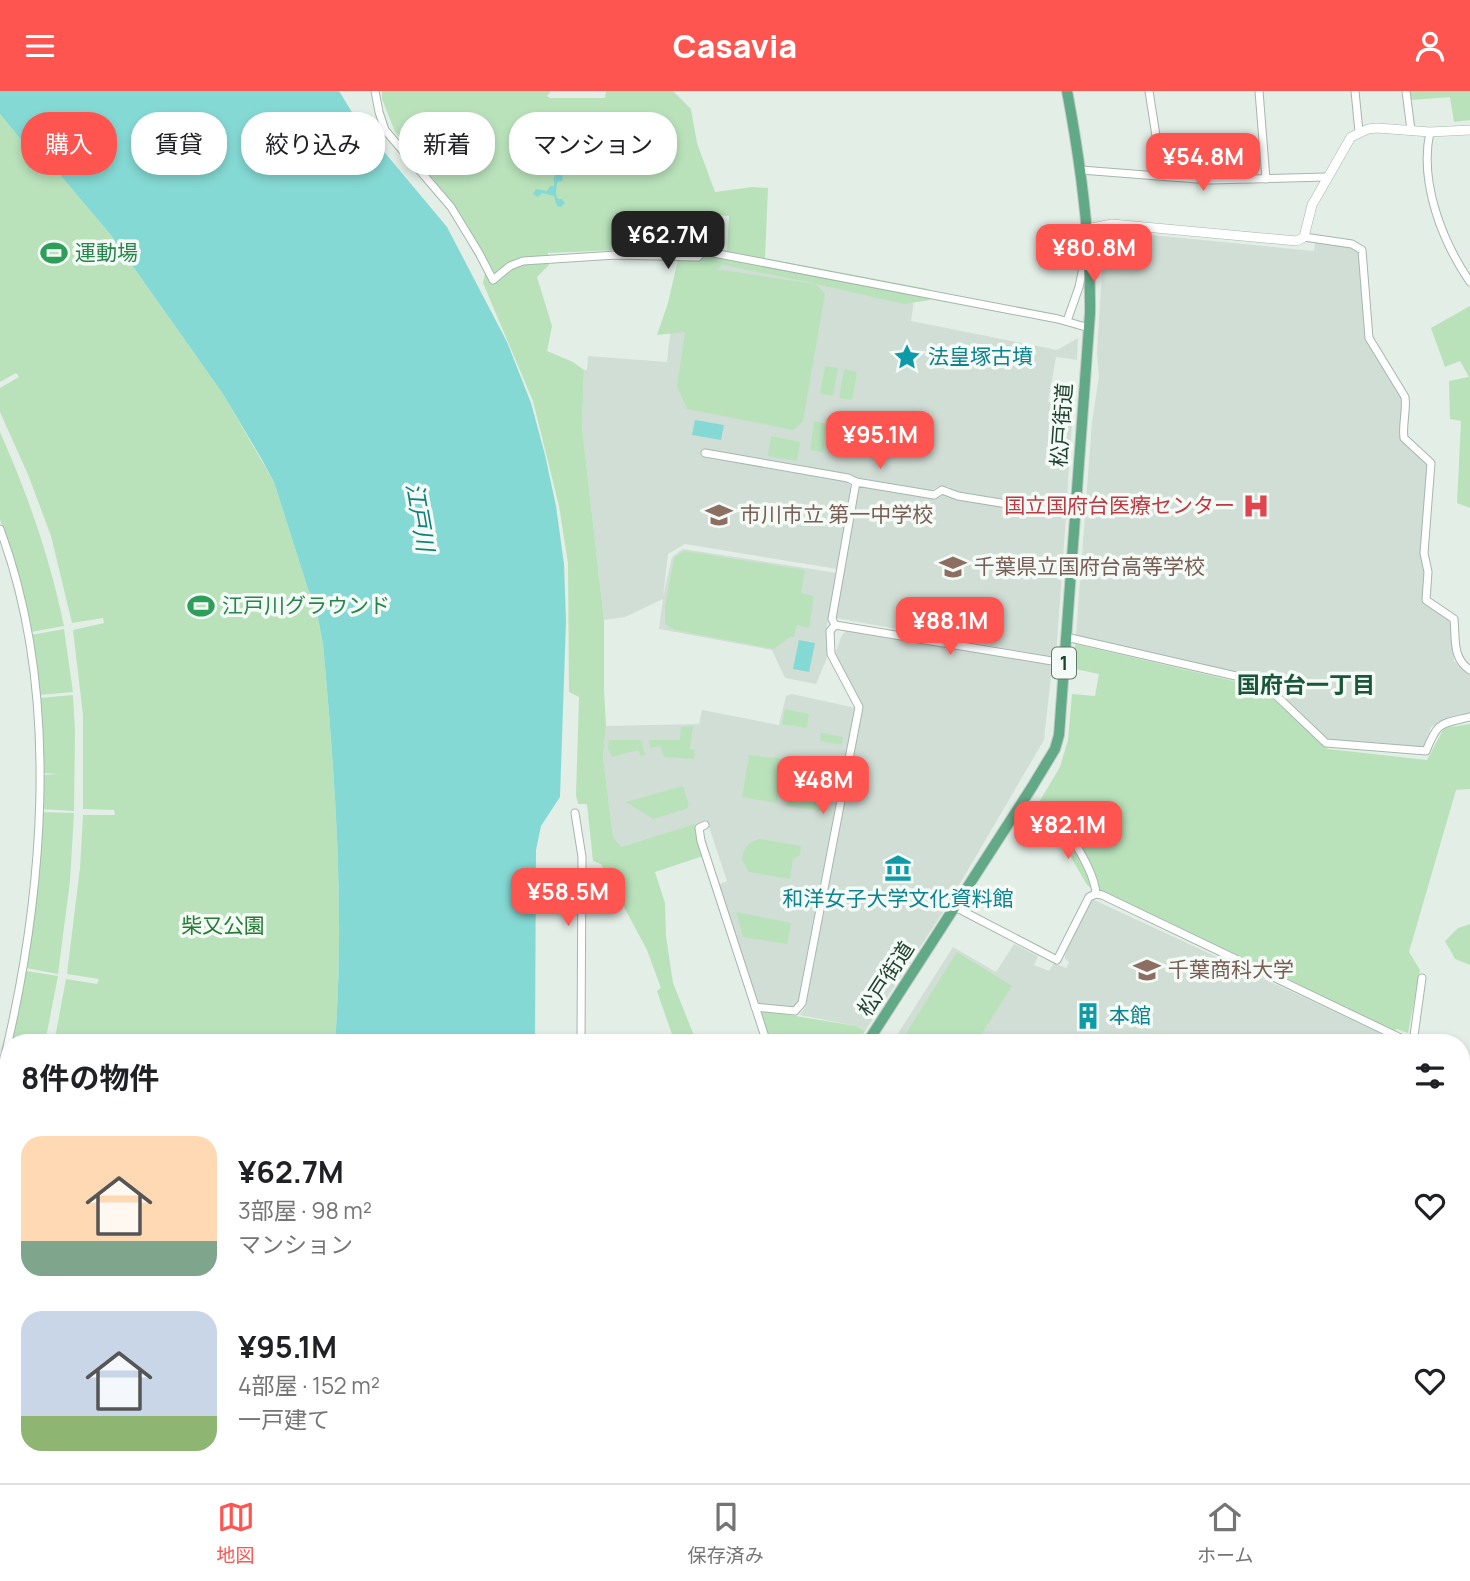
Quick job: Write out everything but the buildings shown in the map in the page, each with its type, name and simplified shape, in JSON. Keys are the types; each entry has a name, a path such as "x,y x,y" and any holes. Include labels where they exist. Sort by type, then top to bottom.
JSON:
{"main road":[{"name":"松戸街道","path":"873,1034 1055,749 1059,735 1089,328 1088,234 1081,170 1067,91"}],"street":[{"path":"375,91 385,130 463,224 493,280 510,266 523,261 616,255 698,257 703,251 1067,321 1089,328"},
{"path":"1149,91 1157,142 1152,175"},
{"path":"1259,91 1266,179"},
{"path":"1355,91 1359,132"},
{"path":"1406,91 1411,130"},
{"path":"1304,237 1310,209 1326,177 1347,141 1359,132 1377,128 1430,132 1470,131"},
{"path":"1430,132 1425,152 1428,180 1446,242 1470,282"},
{"path":"1081,170 1210,180 1326,177"},
{"path":"1067,321 1079,287 1088,234 1112,223 1297,241 1304,237 1353,244 1362,250 1369,338 1405,397 1404,438 1432,463 1424,553 1428,572 1426,600 1454,619 1457,655 1461,664 1470,670"},
{"path":"705,453 934,495 942,490 958,496 1074,515"},
{"path":"835,625 832,619 856,481"},
{"path":"0,529 19,588 27,628 36,689 39,755 37,832 28,939 10,1034"},
{"path":"835,625 1064,663"},
{"path":"755,1007 795,1011 802,1003 859,707 831,654 830,631 835,625"},
{"path":"1066,637 1262,682 1326,743 1426,751 1437,727 1470,717"},
{"path":"575,813 582,857 581,1034"},
{"path":"1062,821 1085,863 1096,894"},
{"path":"705,825 699,828 701,841 764,1034"},
{"path":"955,907 1057,960 1089,897 1096,894 1393,1034"},
{"path":"1413,1034 1422,978"}],"shaded area":[{"name":"国立国府台医療センター","path":"1131,233 1314,251 1315,243 1356,249 1359,256 1367,339 1402,398 1402,441 1429,464 1424,603 1447,618 1452,626 1454,661 1470,675 1470,714 1443,720 1431,727 1422,750 1325,740 1264,679 1076,635 1092,422 1099,376 1097,353 1103,253 1105,243 1113,235"},
{"path":"706,262 915,294 911,321 1057,350 1078,338 1077,360 1056,357 1048,402 1073,407 1066,512 958,494 949,487 941,486 928,491 706,449 705,458 849,482 851,487 837,569 685,544 668,554 663,597 672,557 683,549 837,573 826,630 829,653 816,684 785,678 772,650 659,629 663,599 625,617 604,620 582,427 584,370 587,370 588,356 667,362 677,272"},
{"name":"千葉県立国府台高等学校","path":"858,484 936,498 943,495 1066,517 1056,655 1053,657 836,618"},
{"path":"850,628 1044,662 1052,667 1044,740 945,909 865,1031 856,1026 800,1015 806,1006 862,708 835,654 842,635"},
{"path":"792,694 856,708 800,1002 792,1007 756,1003 718,885 727,881 707,821 621,847 613,836 603,757 606,726 699,724 702,710 779,725 786,696"},
{"name":"千葉商科大学","path":"1092,899 1383,1034 898,1034 953,947 996,972 1014,944 1038,956 1034,965 1049,971 1054,963 1066,968 1069,962 1065,959"}],"green space":[{"path":"382,91 551,91 547,96 550,98 605,98 606,91 673,91 691,109 697,143 715,192 753,187 768,188 765,258 928,289 930,300 904,304 816,284 825,294 803,421 794,430 687,409 677,386 685,332 657,335 668,303 680,251 659,248 548,253 549,265 537,277 552,326 547,351 584,370 582,427 604,620 606,726 603,757 613,836 621,847 695,824 703,856 655,872 665,903 666,936 673,983 693,1034 672,1034 657,991 661,988 647,950 601,864 593,861 587,804 578,804 576,795 579,697 569,692 568,563 559,506 533,401 483,283 485,273 447,196 430,175 495,175 495,112 399,112 399,137 382,99","holes":["708,214 729,216 727,252 706,246","723,265 814,284 716,269"]},
{"path":"1410,91 1470,91 1470,120 1454,122 1450,97 1411,100"},
{"name":"柴又公園","path":"0,114 21,140 21,175 60,175 110,234 223,394 274,482 316,608 323,644 335,793 339,893 336,1034 56,1034 66,979 97,984 99,979 67,974 80,868 83,815 115,815 114,810 83,809 83,715 73,630 104,623 103,618 72,623 51,536 0,412 0,388 19,377 16,373 0,382"},
{"path":"1470,306 1470,508 1457,503 1461,421 1450,419 1449,381 1469,377 1460,361 1445,367 1431,328"},
{"path":"825,366 838,368 833,396 820,394"},
{"path":"844,369 857,372 852,400 839,398"},
{"path":"814,421 827,424 823,452 810,450"},
{"path":"834,425 848,427 843,455 830,453"},
{"path":"0,432 37,527 64,626 31,632 0,519"},
{"path":"771,436 800,442 797,461 768,456"},
{"path":"684,551 805,570 801,593 814,596 809,628 797,625 794,637 774,649 675,630 665,624 665,607 674,558"},
{"path":"64,629 73,692 39,695 31,635"},
{"path":"1075,644 1260,687 1328,749 1427,760 1444,728 1470,724 1470,789 1456,790 1409,952 1420,970 1408,1033 1397,1029 1394,1031 1097,893 1087,885 1049,819 1035,809 1060,767 1068,740 1072,694 1095,696 1099,674 1075,669"},
{"path":"73,695 74,811 40,809 42,775 58,774 42,773 39,698"},
{"path":"785,709 809,714 807,728 782,724"},
{"path":"693,726 690,749 695,750 694,759 664,757 660,746 650,748 649,740 680,740 681,727"},
{"path":"821,733 843,737 842,745 820,741"},
{"path":"609,740 641,740 645,755 641,756 638,750 612,757 608,749"},
{"path":"749,755 784,759 777,803 742,797"},
{"path":"793,761 831,768 827,790 807,786 799,777 791,774"},
{"path":"683,786 689,805 686,809 653,819 626,802"},
{"path":"806,794 824,796 823,811 785,806 787,801 799,799"},
{"path":"40,812 74,813 70,881 58,974 26,968 33,920"},
{"path":"760,839 801,846 800,855 793,859 790,879 749,872 742,860 745,849 753,841"},
{"path":"736,912 791,923 787,944 743,937"},
{"path":"1470,924 1470,965 1455,959 1445,941 1458,928"},
{"path":"957,952 1012,986 982,1034 906,1034"},
{"path":"26,971 58,976 47,1034 13,1034"},
{"path":"765,1011 856,1026 865,1031 863,1034 769,1034 761,1013"}],"water":[{"name":"江戸川","path":"0,91 339,91 352,112 241,112 241,175 385,175 385,153 399,170 399,175 404,175 447,227 507,342 531,403 556,506 564,564 566,621 560,797 541,826 536,850 535,1034 336,1034 339,893 335,793 323,644 316,608 274,482 223,394 110,234 60,175 117,175 117,112 21,112 21,140 0,114"},
{"path":"563,176 562,181 557,182 556,195 565,203 561,207 557,206 554,196 542,193 538,197 533,194 536,189 547,191 550,186 554,186 554,177"},
{"path":"695,420 724,425 721,440 692,435"},
{"path":"799,640 815,643 809,672 793,669"}],"place":[{"name":"運動場","path":"54,253"},
{"name":"法皇塚古墳","path":"907,357"},
{"name":"国立国府台医療センター","path":"1256,506"},
{"name":"市川市立 第一中学校","path":"719,515"},
{"name":"千葉県立国府台高等学校","path":"953,567"},
{"name":"江戸川グラウンド","path":"201,606"},
{"name":"和洋女子大学文化資料館","path":"898,868"},
{"name":"千葉商科大学","path":"1147,970"},
{"name":"本館","path":"1088,1016"}],"district":[{"name":"国府台一丁目","path":"1306,685"}]}
